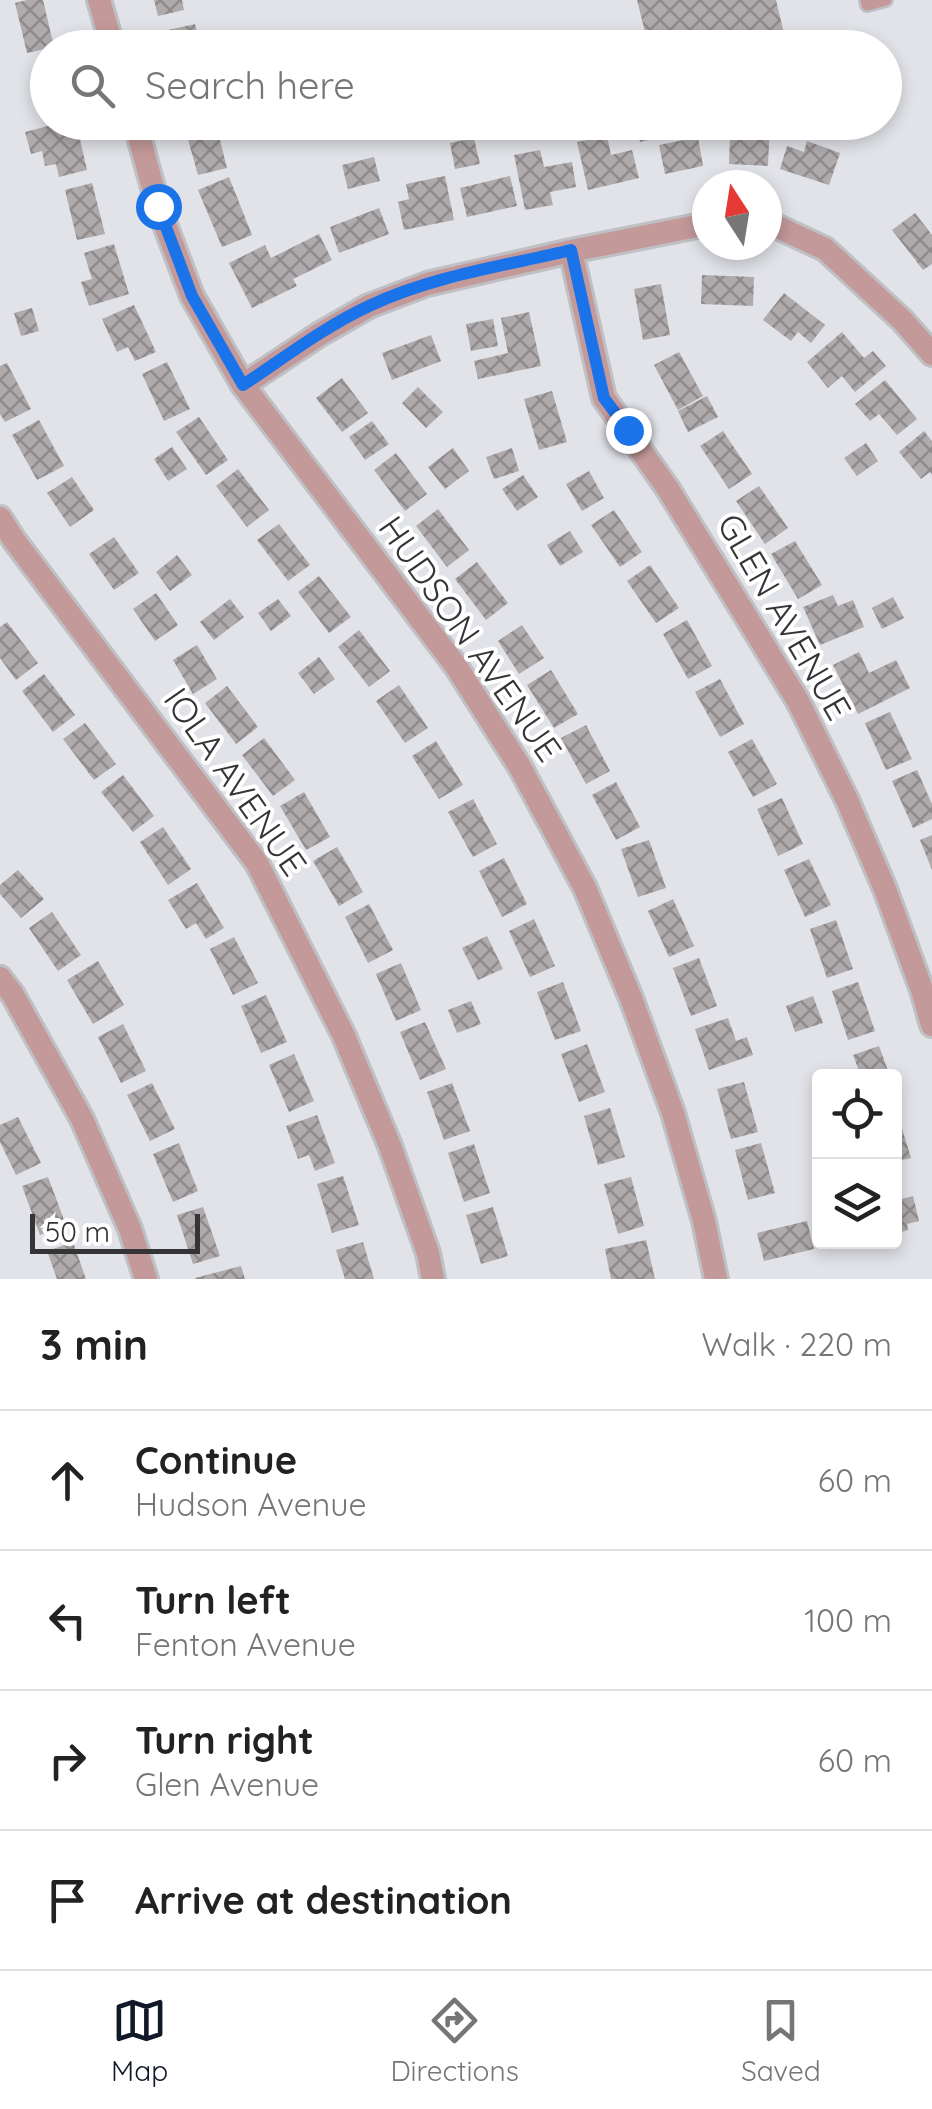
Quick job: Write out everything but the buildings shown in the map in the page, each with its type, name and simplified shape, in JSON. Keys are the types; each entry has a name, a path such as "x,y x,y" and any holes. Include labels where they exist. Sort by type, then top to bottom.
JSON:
{"street":[{"path":"99,0 108,30"},
{"name":"HUDSON AVENUE","path":"139,140 158,206 192,296 243,385 456,666 520,767 585,888 673,1113 716,1279"},
{"path":"243,385 369,306 427,284 692,227"},
{"path":"782,229 824,249 902,320 932,354"},
{"name":"GLEN AVENUE","path":"571,250 604,398 668,489 798,701 886,889 932,1026"},
{"name":"IOLA AVENUE","path":"0,518 257,863 344,1036 390,1146 434,1279"},
{"path":"0,978 82,1120 130,1229 146,1279"}],"lane":[{"path":"866,0 867,5 886,0"}],"route":[{"path":"158,206 192,296 243,385 369,306 427,284 571,250 604,398 628,430"}]}
